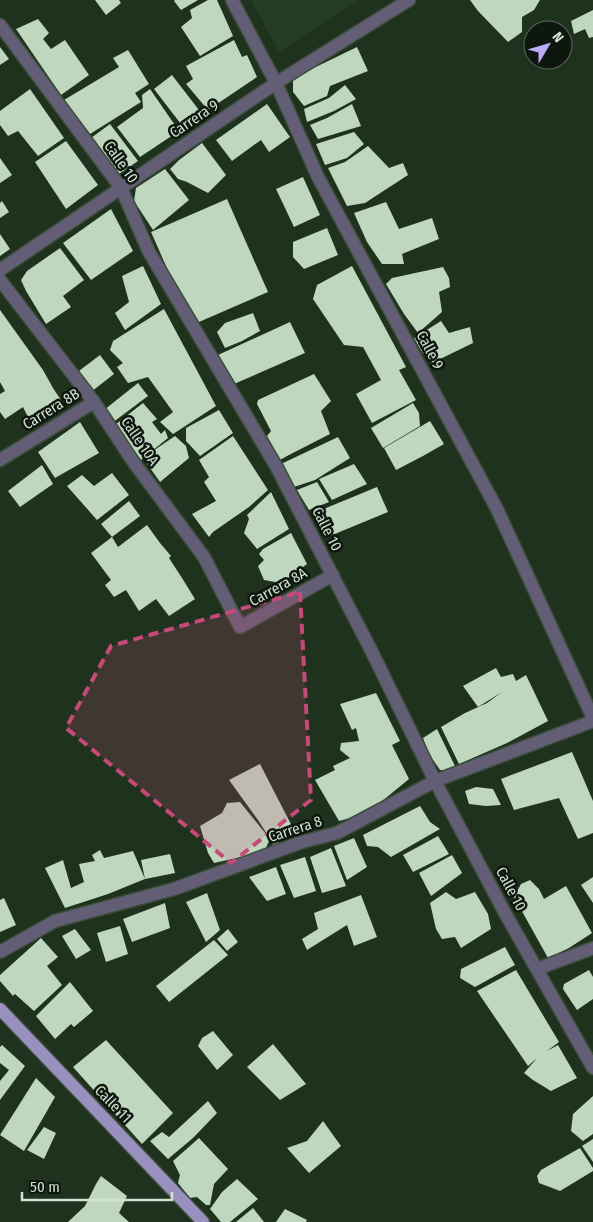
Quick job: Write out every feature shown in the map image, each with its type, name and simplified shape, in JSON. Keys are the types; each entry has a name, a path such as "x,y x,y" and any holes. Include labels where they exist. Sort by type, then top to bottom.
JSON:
{"main road":[{"name":"Calle 11","path":"0,1009 202,1222"}],"street":[{"name":"Calle 9","path":"232,0 276,83 318,177 497,509 593,720"},
{"name":"Carrera 9","path":"0,270 276,83 409,0"},
{"name":"Calle 10","path":"0,25 121,188 149,252 276,466 372,652 435,781 506,914 593,1068"},
{"name":"Calle 10A","path":"0,280 94,402 132,460 204,557 240,627"},
{"name":"Carrera 8B","path":"0,460 94,402"},
{"name":"Carrera 8A","path":"240,627 332,575"},
{"name":"Carrera 8","path":"0,952 55,921 174,889 302,842 337,833 435,781 593,720"},
{"path":"537,970 593,948"}],"highlighted area":[{"path":"300,592 311,800 231,863 66,728 111,646"}],"shaded area":[{"path":"251,0 360,0 279,52"}],"building":[{"path":"95,0 119,0 121,3 106,15"},
{"path":"175,0 198,0 181,10"},
{"path":"208,0 217,0 233,36 200,56 181,27 192,18 190,10"},
{"path":"470,0 540,0 534,10 522,17 522,32 508,42"},
{"path":"593,10 593,37 589,38 585,29 574,34 573,20"},
{"path":"38,19 49,33 43,39 51,49 65,40 89,75 61,95 16,29"},
{"path":"234,40 242,57 247,55 257,77 208,110 186,84 193,79 186,66"},
{"path":"0,47 9,59 0,65"},
{"path":"357,47 368,71 330,86 327,96 304,106 293,92 293,78"},
{"path":"128,50 149,84 135,93 141,102 90,134 64,100 119,67 113,58"},
{"path":"172,75 202,114 184,128 154,89"},
{"path":"345,85 356,99 334,111 307,122 304,109 329,98"},
{"path":"30,89 64,138 38,156 18,131 8,136 0,125 0,111"},
{"path":"150,89 179,131 140,157 117,127 143,108 142,95"},
{"path":"267,104 290,137 269,152 261,140 232,161 216,140"},
{"path":"352,104 361,126 318,139 310,125"},
{"path":"110,124 138,161 119,174 91,138"},
{"path":"354,132 364,144 347,158 325,165 316,144"},
{"path":"66,141 98,185 66,209 35,162"},
{"path":"202,143 226,175 208,193 178,179 170,169"},
{"path":"368,146 389,168 403,163 408,175 365,203 347,206 328,168 345,162"},
{"path":"0,158 12,175 0,183"},
{"path":"165,169 189,200 153,230 134,201 136,188"},
{"path":"303,177 320,215 294,227 276,189"},
{"path":"227,199 268,292 192,325 151,232"},
{"path":"2,201 9,212 0,218 0,203"},
{"path":"386,202 399,229 432,218 439,239 402,254 404,264 382,264 367,242 354,213"},
{"path":"111,209 133,251 91,280 63,243"},
{"path":"327,228 338,255 304,269 293,257 293,242"},
{"path":"0,234 10,249 0,256"},
{"path":"60,248 84,280 63,296 71,307 46,324 21,280 27,271"},
{"path":"143,266 161,304 125,330 115,313 129,302 122,276"},
{"path":"352,266 406,367 399,370 416,400 372,423 356,394 381,380 363,347 344,345 313,299 317,285"},
{"path":"443,267 449,278 450,287 439,292 442,312 418,333 386,284 392,278"},
{"path":"164,309 216,406 173,434 160,422 173,412 148,377 128,383 117,367 123,363 110,350 113,341"},
{"path":"0,310 43,370 63,403 31,423 23,407 5,419 0,412 0,394 5,391 0,382"},
{"path":"253,313 260,331 225,348 217,332 225,323"},
{"path":"441,321 449,333 470,327 473,343 432,363 422,352 414,338"},
{"path":"290,322 305,353 234,384 218,355"},
{"path":"100,355 114,374 91,392 75,374"},
{"path":"314,374 331,401 321,411 330,434 280,460 267,436 271,431 257,404 258,400"},
{"path":"138,383 148,396 112,423 104,410"},
{"path":"143,403 157,419 152,422 161,434 165,430 168,438 147,455 175,436 186,446 189,458 160,482 143,458 140,461 115,425"},
{"path":"413,403 419,413 420,426 383,448 371,428"},
{"path":"219,410 233,433 200,456 186,441 186,428"},
{"path":"430,421 444,444 396,470 384,448"},
{"path":"80,422 99,453 55,478 38,452"},
{"path":"233,436 268,490 209,537 192,514 216,501 204,482 209,477 199,460"},
{"path":"338,437 350,458 315,480 294,487 281,464"},
{"path":"354,464 367,484 332,500 319,479"},
{"path":"42,465 53,484 20,507 8,491"},
{"path":"112,473 129,495 97,520 67,486 82,475 94,486"},
{"path":"317,482 329,502 309,510 297,490"},
{"path":"377,487 388,512 325,538 314,513"},
{"path":"271,492 289,529 257,549 244,533 249,519 247,515"},
{"path":"129,501 140,516 112,537 101,524"},
{"path":"147,525 171,556 169,558 195,599 169,616 156,599 139,611 126,590 114,597 105,585 111,580 91,553 112,537 118,547"},
{"path":"291,533 307,564 281,583 264,580 258,566 264,560 259,554 263,549"},
{"path":"496,668 501,677 513,674 516,681 526,675 548,721 507,743 459,764 441,727 487,703 502,692 478,707 463,686"},
{"path":"376,693 400,741 392,745 409,779 376,806 361,815 339,821 315,780 335,770 333,766 350,758 340,750 341,743 359,741 356,728 352,730 340,704"},
{"path":"437,729 455,766 449,770 440,770 429,754 423,738"},
{"path":"572,752 593,801 593,833 578,839 559,798 514,810 501,779"},
{"path":"260,764 296,834 273,845 258,820 229,780"},
{"path":"476,787 493,789 501,805 469,804 465,791"},
{"path":"240,802 270,839 264,852 214,863 208,853 200,826 222,813 227,803"},
{"path":"420,806 430,822 440,829 391,857 378,847 367,846 363,835"},
{"path":"438,836 449,854 413,872 403,855"},
{"path":"354,838 367,867 347,880 334,846"},
{"path":"331,848 346,886 322,893 310,857"},
{"path":"100,850 104,858 133,851 145,879 65,908 45,868 63,860 71,888 84,882 79,864 95,861 92,855"},
{"path":"170,854 175,873 145,879 141,860"},
{"path":"452,855 462,873 431,896 419,873"},
{"path":"305,857 316,891 294,898 280,865"},
{"path":"276,867 286,894 267,901 249,877"},
{"path":"593,877 593,903 581,885"},
{"path":"530,880 539,889 544,899 566,886 592,933 569,948 548,958 514,897 521,884"},
{"path":"446,892 456,899 475,892 488,914 491,929 461,948 455,937 442,939 436,929 430,903"},
{"path":"207,893 220,930 206,942 186,902"},
{"path":"361,895 377,937 354,946 347,925 307,950 302,939 318,929 314,913"},
{"path":"4,898 16,925 0,932 0,900"},
{"path":"165,903 170,928 132,942 123,919"},
{"path":"120,926 128,954 106,962 97,933"},
{"path":"75,929 91,950 76,959 62,936"},
{"path":"228,929 238,942 227,951 217,939"},
{"path":"41,938 58,957 47,966 62,985 34,1011 15,994 13,996 0,981 0,975"},
{"path":"214,940 228,955 169,1002 156,986"},
{"path":"505,947 515,965 475,987 460,978 461,969"},
{"path":"516,970 559,1042 547,1051 558,1045 577,1078 551,1091 524,1073 537,1058 528,1066 477,991"},
{"path":"589,970 593,977 593,999 577,1010 563,989 564,984"},
{"path":"70,982 93,1011 74,1027 71,1024 55,1039 36,1016"},
{"path":"213,1031 233,1055 217,1070 198,1046 202,1038"},
{"path":"106,1040 173,1113 142,1144 73,1067"},
{"path":"273,1044 306,1084 280,1100 247,1067"},
{"path":"2,1045 25,1066 0,1100 0,1081 9,1070 0,1063 0,1047"},
{"path":"36,1078 55,1097 24,1151 0,1135"},
{"path":"593,1096 593,1134 583,1141 571,1131 573,1114"},
{"path":"208,1101 217,1113 193,1138 168,1159 150,1141 162,1132 169,1137"},
{"path":"323,1121 341,1146 309,1173 287,1148 307,1141"},
{"path":"44,1127 56,1133 44,1159 27,1150"},
{"path":"199,1138 228,1169 214,1184 210,1205 206,1205 197,1197 190,1198 178,1183 180,1175 173,1161"},
{"path":"593,1139 593,1162 582,1146"},
{"path":"580,1148 593,1171 560,1191 539,1183 537,1176 541,1170"},
{"path":"101,1176 127,1196 119,1213 129,1222 68,1222 85,1206"},
{"path":"237,1179 258,1199 230,1222 221,1222 210,1209 222,1192"},
{"path":"253,1208 264,1222 236,1222"},
{"path":"285,1209 307,1220 306,1222 276,1222"}]}
